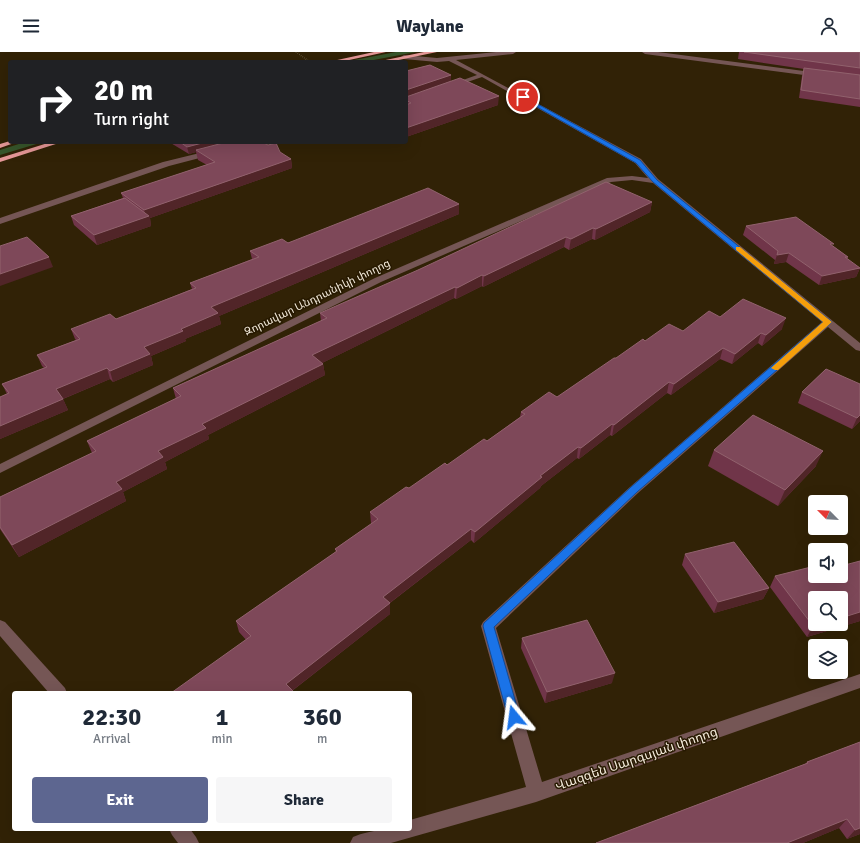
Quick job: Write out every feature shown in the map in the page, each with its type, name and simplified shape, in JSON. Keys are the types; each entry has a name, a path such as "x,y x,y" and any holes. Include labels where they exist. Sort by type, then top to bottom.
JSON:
{"highway":[{"path":"341,60 383,52"},
{"path":"390,60 434,52"},
{"path":"0,160 52,144"}],"street":[{"path":"404,57 437,60 513,52"},
{"path":"645,52 829,76"},
{"path":"450,59 482,75 638,162 655,181 860,348"},
{"path":"445,88 482,75"},
{"path":"0,221 166,164 223,149"},
{"name":"Զորավար Անդրանիկի փողոց","path":"0,469 378,280 610,180 632,178 655,181"},
{"path":"536,793 488,626 634,490 828,322"},
{"path":"0,626 57,691"},
{"name":"Վազգեն Սարգսյան փողոց","path":"412,828 536,793 860,681"},
{"path":"180,831 190,843"},
{"name":"Վազգեն Սարգսյան փողոց","path":"360,843 402,831"}],"path":[{"path":"296,52 307,60"}],"green space":[{"path":"396,52 416,52 374,60 354,60"},
{"path":"19,144 36,144 0,155 0,150"}],"building":[{"path":"744,52 860,52 860,68"},
{"path":"430,65 451,75 408,89 408,70"},
{"path":"804,68 860,75 860,99 801,90"},
{"path":"460,78 499,96 408,127 408,104 411,103 408,101 408,96"},
{"path":"183,144 198,144 187,147"},
{"path":"219,144 276,144 280,152 291,159 144,210 121,193 215,162 196,150"},
{"path":"606,182 652,202 596,229 593,228 571,239 566,237 484,276 482,275 457,288 455,287 312,355 323,364 202,424 206,428 158,451 163,457 116,482 122,489 12,545 0,527 0,497 96,451 87,441 181,396 173,388 327,318 320,313 418,270"},
{"path":"428,188 459,204 211,307 218,313 181,329 183,331 144,347 150,354 110,371 107,368 56,389 63,399 0,426 0,397 9,393 2,384 47,367 37,355 80,339 71,329 110,314 116,319 196,288 190,283 259,257 250,251 282,239 288,243"},
{"path":"125,198 149,216 94,235 71,216"},
{"path":"796,217 834,244 830,244 860,268 822,276 789,253 777,255 778,251 746,226"},
{"path":"27,237 49,257 0,274 0,246"},
{"path":"743,299 786,318 766,335 761,333 735,354 723,348 674,384 669,382 614,425 612,424 581,448 578,447 540,476 542,477 475,532 471,529 383,597 390,603 286,684 293,691 174,691 251,636 236,621 337,551 335,549 378,519 370,512 406,487 409,488 445,463 447,465 484,439 487,441 525,414 521,412 549,392 557,397 643,339 645,341 669,324 683,331 709,311 720,317"},
{"path":"826,369 860,384 860,415 857,418 802,392"},
{"path":"753,415 823,451 785,490 714,450"},
{"path":"734,542 769,588 718,602 685,554"},
{"path":"860,561 860,612 848,616 848,591 808,591 808,619 775,576 808,568 808,583 848,583 848,564"},
{"path":"587,620 615,673 547,692 522,638"},
{"path":"860,742 860,828 855,830 847,819 787,843 596,843 808,763 807,762"}],"slow traffic":[{"path":"738,248 828,322 775,368"}],"route":[{"path":"514,717 488,626 634,490 828,322 655,181 638,162 523,97"}]}
